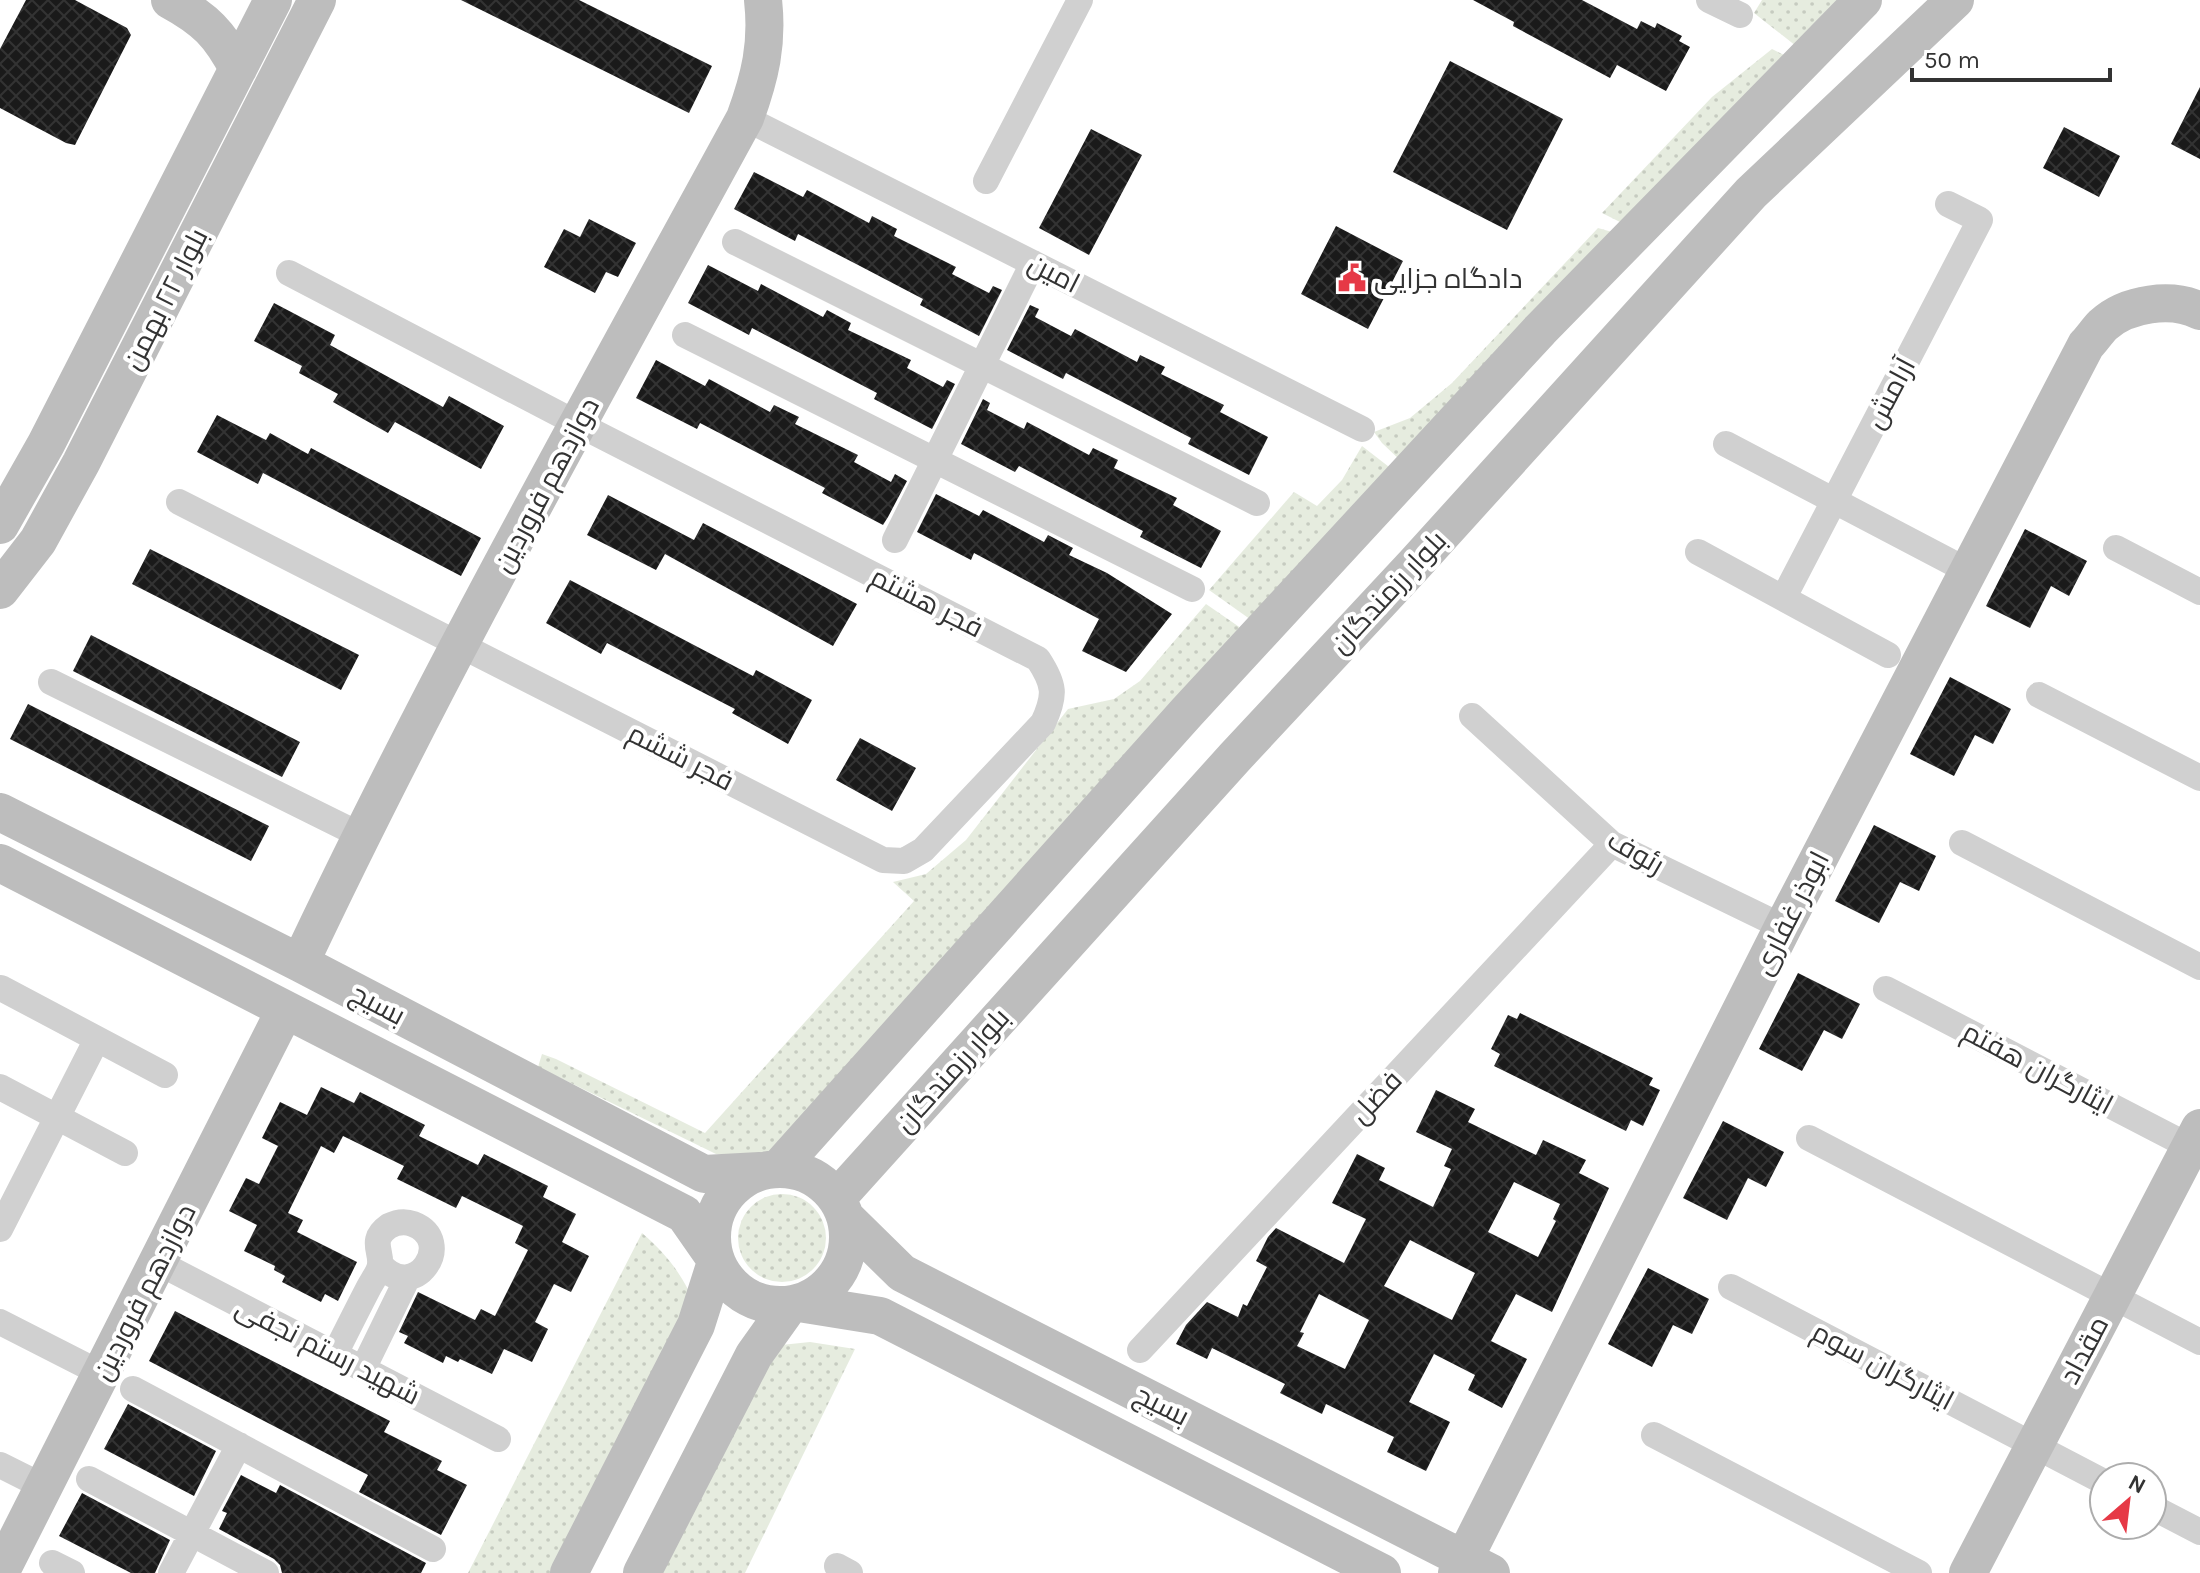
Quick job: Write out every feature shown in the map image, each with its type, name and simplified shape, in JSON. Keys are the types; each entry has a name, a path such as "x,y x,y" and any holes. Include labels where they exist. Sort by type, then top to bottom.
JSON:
{"main road":[{"path":"170,0 196,14 214,30 238,69"},
{"name":"بلوار ۲۲ بهمن","path":"0,525 46,444 273,0"},
{"name":"بلوار ۲۲ بهمن","path":"0,590 38,541 81,463 317,0"},
{"name":"دوازدهم فروردین","path":"300,963 360,835 745,118 761,74 765,18 763,0"},
{"path":"770,1170 801,1172 821,1182 842,1208 849,1245 840,1271 823,1291 794,1304 766,1305 745,1296 727,1282 715,1260 711,1230 719,1204 736,1184 770,1170 1519,353 1863,0"},
{"name":"بلوار رزمندگان","path":"842,1208 1235,757 1414,565 1751,193 1955,0"},
{"name":"ابوذر غفاری","path":"1471,1568 1783,927 2086,345 2104,324 2131,309 2156,303 2189,306 2200,311"},
{"name":"بسیج","path":"0,812 300,963 704,1174 770,1170"},
{"name":"بسیج","path":"0,863 684,1214 715,1260"},
{"name":"دوازدهم فروردین","path":"0,1573 44,1487 118,1382 159,1263 285,1010"},
{"name":"مقداد","path":"1968,1573 2112,1296 2197,1142"},
{"name":"بسیج","path":"842,1208 902,1273 1471,1568"},
{"path":"569,1573 696,1325 715,1260"},
{"path":"642,1573 754,1355 794,1304"},
{"name":"بسیج","path":"794,1304 880,1316 1382,1573"}],"street":[{"path":"986,181 1080,0"},
{"path":"1709,0 1740,15"},
{"name":"امین","path":"745,118 1362,429"},
{"name":"آرامش","path":"1784,597 1980,220 1948,204"},
{"path":"735,242 1257,503"},
{"path":"895,540 1033,263"},
{"name":"فجر هشتم","path":"289,273 1038,659 1051,678 1053,702 1043,723 923,850 904,861"},
{"path":"685,335 1192,589"},
{"path":"1726,444 1968,571"},
{"name":"فجر ششم","path":"179,502 883,860 904,861"},
{"path":"2116,548 2200,592"},
{"path":"1698,552 1888,655"},
{"path":"51,682 360,835"},
{"path":"2039,695 2200,778"},
{"name":"رئوف","path":"1472,716 1612,844 1783,927"},
{"path":"1962,843 2200,967"},
{"name":"فضل","path":"1140,1350 1612,844"},
{"path":"1,988 165,1075"},
{"name":"ایثارگران هفتم","path":"1886,989 2197,1142"},
{"path":"5,1219 97,1039"},
{"path":"0,1087 125,1153"},
{"path":"1809,1138 2200,1342"},
{"path":"335,1354 380,1264 377,1247 384,1231 399,1222 417,1225 430,1238 431,1257 421,1272 408,1277 394,1275 380,1264"},
{"name":"شهید رستم نجفی","path":"159,1263 498,1439"},
{"path":"363,1369 408,1277"},
{"name":"ایثارگران سوم","path":"1731,1287 2088,1474"},
{"path":"0,1322 433,1549"},
{"path":"1654,1435 1919,1573"},
{"path":"171,1573 239,1445"},
{"path":"0,1465 44,1487"},
{"path":"89,1479 266,1573"},
{"path":"2168,1515 2200,1532"}],"shaded area":[{"path":"1762,0 1840,0 1796,46 1754,13"},
{"path":"1772,49 1788,57 1622,223 1602,213 1712,97"},
{"path":"1598,228 1612,232 1402,462 1374,432 1410,418 1452,383"},
{"path":"1362,446 1393,470 1254,622 1209,590 1294,492 1317,506 1342,480"},
{"path":"1206,604 1248,633 770,1154 716,1154 538,1067 542,1054 556,1059 705,1133 914,901 893,882 926,874 966,840 1068,709 1114,699 1140,681"},
{"path":"782,1194 807,1201 819,1213 826,1238 819,1263 807,1275 782,1282 757,1275 745,1263 738,1238 745,1213 757,1201"},
{"path":"642,1233 676,1270 699,1314 568,1573 468,1573"},
{"path":"810,1342 855,1349 745,1573 644,1573 761,1347"}],"building":[{"path":"26,0 75,0 127,28 131,35 75,145 0,108 0,49"},
{"path":"461,0 579,0 712,66 689,113"},
{"path":"1473,0 1582,0 1637,29 1641,21 1655,28 1657,23 1682,36 1679,41 1690,47 1666,91 1617,65 1610,78 1513,26 1514,22"},
{"path":"1450,61 1563,119 1507,230 1393,172"},
{"path":"2200,87 2200,159 2171,144"},
{"path":"2064,127 2120,156 2099,197 2043,168"},
{"path":"1091,129 1142,155 1089,255 1039,228"},
{"path":"754,172 803,197 807,190 869,223 872,216 897,229 894,236 956,267 952,274 989,293 993,286 1002,290 979,336 920,305 923,299 860,266 798,234 795,241 734,209"},
{"path":"589,219 636,243 618,277 606,272 595,293 544,267 564,229 580,237"},
{"name":"دادگاه جزایی","path":"1336,226 1403,261 1368,329 1301,294"},
{"path":"708,265 758,291 761,284 823,317 827,310 851,323 848,330 911,360 907,368 943,387 947,380 955,384 932,429 874,399 877,393 752,328 749,335 688,303"},
{"path":"274,303 335,335 330,345 443,407 449,396 504,426 481,469 395,422 388,433 333,402 338,394 299,373 302,366 254,341"},
{"path":"1030,305 1039,309 1035,317 1071,336 1075,329 1137,362 1140,355 1165,367 1161,374 1224,405 1220,412 1268,437 1249,475 1188,444 1191,438 1128,405 1066,373 1063,379 1007,350"},
{"path":"656,360 705,386 709,379 770,412 774,405 799,417 795,424 858,455 854,462 891,482 895,474 907,481 883,525 822,493 825,488 700,423 697,429 636,398"},
{"path":"983,399 990,403 987,410 1024,429 1027,422 1089,455 1093,448 1118,460 1114,468 1177,498 1173,505 1221,531 1201,568 1140,537 1143,531 1019,466 1015,472 961,444"},
{"path":"217,415 266,440 270,433 308,454 311,448 481,538 461,576 263,473 258,484 197,452"},
{"path":"936,494 979,516 983,510 1044,542 1048,535 1073,548 1069,555 1107,573 1172,614 1126,672 1082,651 1099,619 974,553 971,560 917,532"},
{"path":"608,495 694,540 703,523 857,604 833,646 665,554 656,570 587,535"},
{"path":"2025,529 2087,561 2069,596 2051,586 2030,628 1986,606"},
{"path":"150,549 359,655 341,690 132,584"},
{"path":"570,580 753,676 756,670 812,700 788,744 732,713 735,709 607,643 601,654 546,623"},
{"path":"91,635 300,742 282,777 73,671"},
{"path":"1950,677 2011,709 1993,744 1975,735 1954,776 1910,754"},
{"path":"28,704 269,826 251,861 10,739"},
{"path":"860,738 916,768 892,811 836,780"},
{"path":"1874,825 1936,856 1919,891 1900,882 1879,923 1835,901"},
{"path":"1798,973 1860,1004 1842,1039 1824,1030 1802,1071 1759,1049"},
{"path":"1520,1013 1653,1078 1649,1085 1660,1090 1643,1126 1631,1120 1626,1131 1494,1066 1500,1054 1491,1049 1508,1015 1517,1019"},
{"path":"321,1087 354,1103 360,1092 425,1125 419,1136 478,1165 484,1154 548,1186 543,1197 576,1214 562,1242 589,1256 571,1292 554,1284 535,1322 548,1329 532,1362 504,1349 492,1374 460,1359 458,1362 446,1356 443,1363 404,1343 408,1336 399,1332 418,1292 475,1320 481,1309 495,1316 528,1250 515,1243 523,1226 462,1196 456,1208 397,1179 404,1166 343,1136 334,1153 321,1146 288,1213 303,1220 297,1232 357,1262 338,1301 325,1294 321,1302 282,1282 285,1276 274,1270 275,1266 244,1251 257,1225 229,1211 246,1178 259,1184 278,1146 262,1138 280,1102 307,1115"},
{"path":"1436,1090 1475,1109 1468,1122 1536,1155 1543,1140 1586,1160 1579,1173 1609,1188 1552,1312 1516,1294 1491,1341 1527,1359 1502,1408 1468,1390 1475,1375 1434,1354 1409,1402 1450,1422 1426,1471 1387,1452 1394,1437 1326,1404 1322,1414 1280,1393 1285,1384 1212,1348 1207,1359 1176,1344 1186,1325 1207,1302 1238,1317 1267,1267 1256,1261 1276,1228 1344,1263 1366,1219 1332,1203 1357,1154 1385,1168 1379,1180 1433,1207 1451,1169 1444,1166 1452,1149 1416,1132","holes":["1514,1182 1560,1204 1553,1219 1556,1221 1538,1257 1488,1232","1410,1240 1475,1273 1452,1320 1384,1286","1319,1294 1369,1320 1345,1369 1297,1346 1304,1333 1300,1332"]},
{"path":"1723,1121 1784,1152 1766,1187 1748,1178 1727,1220 1683,1198"},
{"path":"1648,1268 1709,1299 1692,1334 1673,1325 1652,1367 1608,1344"},
{"path":"175,1311 390,1421 384,1432 442,1461 437,1470 467,1485 441,1535 359,1492 368,1475 149,1361"},
{"path":"128,1404 216,1451 194,1496 104,1449"},
{"path":"241,1475 276,1493 280,1485 426,1563 421,1573 282,1573 274,1559 219,1529 227,1513 222,1511"},
{"path":"82,1493 170,1540 155,1573 131,1573 59,1536"}],"place":[{"name":"دادگاه جزایی","path":"1352,278"}]}
